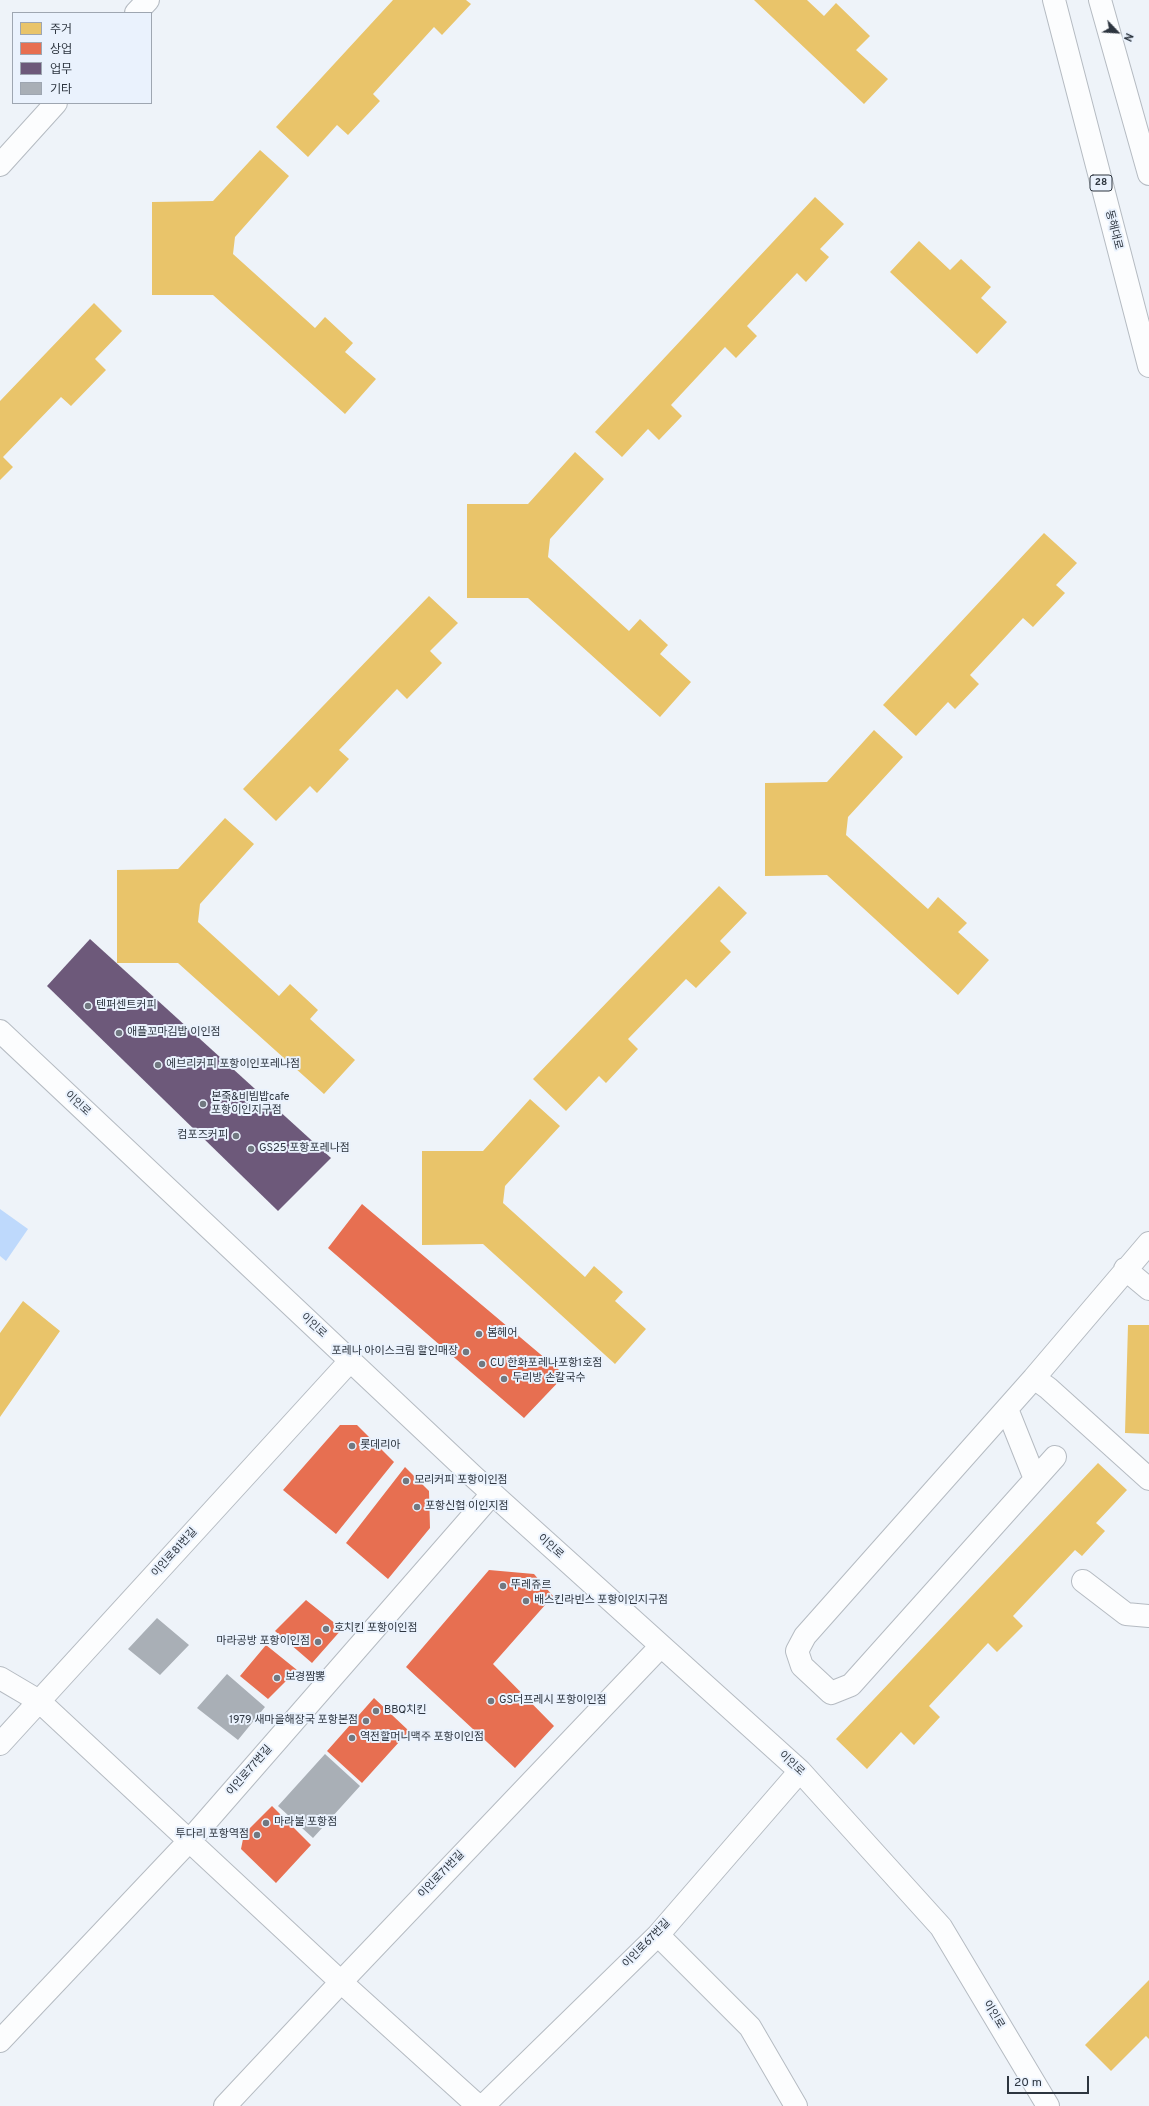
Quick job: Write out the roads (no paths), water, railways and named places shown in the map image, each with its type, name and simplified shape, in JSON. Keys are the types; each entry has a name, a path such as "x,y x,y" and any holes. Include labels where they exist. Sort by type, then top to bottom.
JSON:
{"street":[{"path":"137,12 148,0"},
{"name":"동해대로","path":"1054,0 1149,366"},
{"path":"1100,0 1149,174"},
{"path":"0,165 55,104"},
{"name":"이인로","path":"0,1031 492,1494 800,1771 941,1927 1048,2106"},
{"path":"1055,1456 851,1685 831,1693 802,1666 797,1651 804,1636 1034,1378 1149,1243"},
{"path":"1125,1270 1149,1289"},
{"name":"이인로81번길","path":"0,1744 350,1361"},
{"path":"1034,1378 1048,1388 1149,1479"},
{"path":"1007,1408 1035,1479"},
{"name":"이인로77번길","path":"0,2041 190,1840 492,1494"},
{"path":"1083,1581 1126,1614 1149,1616"},
{"name":"이인로71번길","path":"225,2106 661,1646"},
{"path":"0,1678 39,1701 341,1982 478,2106"},
{"name":"이인로67번길","path":"483,2106 658,1935 800,1771"},
{"path":"658,1935 750,2027 796,2106"}],"place":[{"name":"텐퍼센트커피","path":"88,1006"},
{"name":"애플꼬마김밥 이인점","path":"119,1033"},
{"name":"에브리커피 포항이인포레나점","path":"158,1065"},
{"name":"본죽&비빔밥cafe 포항이인지구점","path":"203,1104"},
{"name":"컴포즈커피","path":"236,1136"},
{"name":"GS25 포항포레나점","path":"251,1149"},
{"name":"봄헤어","path":"479,1334"},
{"name":"포레나 아이스크림 할인매장","path":"466,1352"},
{"name":"CU 한화포레나포항1호점","path":"482,1364"},
{"name":"두리방 손칼국수","path":"504,1379"},
{"name":"롯데리아","path":"352,1446"},
{"name":"모리커피 포항이인점","path":"406,1481"},
{"name":"포항신협 이인지점","path":"417,1507"},
{"name":"뚜레쥬르","path":"503,1586"},
{"name":"배스킨라빈스 포항이인지구점","path":"526,1601"},
{"name":"호치킨 포항이인점","path":"326,1629"},
{"name":"마라공방 포항이인점","path":"318,1642"},
{"name":"보경짬뽕","path":"277,1678"},
{"name":"GS더프레시 포항이인점","path":"491,1701"},
{"name":"BBQ치킨","path":"376,1711"},
{"name":"1979 새마을해장국 포항본점","path":"366,1721"},
{"name":"역전할머니맥주 포항이인점","path":"352,1738"},
{"name":"마라불 포항점","path":"266,1823"},
{"name":"투다리 포항역점","path":"257,1835"}]}
